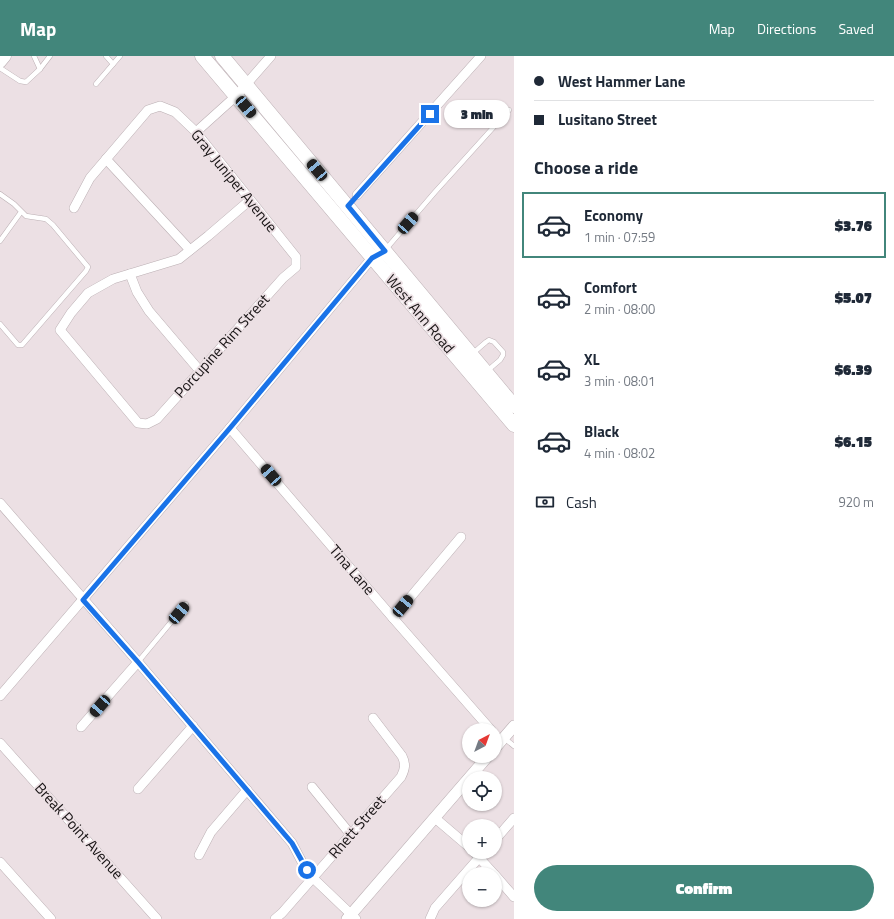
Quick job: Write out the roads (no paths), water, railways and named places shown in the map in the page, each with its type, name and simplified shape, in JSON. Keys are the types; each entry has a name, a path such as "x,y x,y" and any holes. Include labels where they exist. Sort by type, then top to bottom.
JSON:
{"main road":[{"path":"0,62 5,56"},
{"name":"West Ann Road","path":"202,56 241,90 352,201 385,251 486,372 509,407 514,425"},
{"name":"West Ann Road","path":"222,56 241,90 372,258 509,407"}],"street":[{"path":"196,132 241,90 271,56"},
{"path":"352,201 481,56"},
{"name":"Gray Juniper Avenue","path":"106,159 148,110 160,106 175,112 196,132 296,257 296,267"},
{"path":"74,208 90,178 106,159 190,250"},
{"path":"200,371 149,311 137,292 130,274 179,259 250,200"},
{"path":"0,696 230,428 372,258 385,251"},
{"name":"Porcupine Rim Street","path":"130,274 113,279 88,293 71,313 60,330 138,422 147,424 157,419 283,278 296,267"},
{"name":"Tina Lane","path":"230,428 485,723"},
{"path":"0,503 292,843 302,862 313,878 351,917 482,763"},
{"path":"393,618 462,537"},
{"path":"81,727 138,662"},
{"name":"Rhett Street","path":"275,919 351,835 401,777 405,769 405,762 402,756 373,718"},
{"path":"138,789 193,726"},
{"path":"502,737 514,726"},
{"name":"Break Point Avenue","path":"0,743 158,919"},
{"path":"312,787 351,835"},
{"path":"199,855 211,832 247,790"},
{"path":"435,818 462,842"},
{"path":"502,832 514,818"},
{"path":"430,919 434,908 475,859"},
{"path":"483,859 489,867"},
{"path":"0,862 51,919"},
{"path":"502,882 514,897"}],"lane":[{"path":"34,56 40,69"},
{"path":"0,68 20,81 26,82 40,69 50,56"},
{"path":"106,56 113,64"},
{"path":"96,84 120,56"},
{"path":"385,251 435,192 509,110"},
{"path":"0,194 14,204 26,216 46,219 53,225 88,267 86,272 22,345 18,345 0,324"},
{"path":"0,240 21,212"},
{"path":"471,355 489,340 494,342 503,355 500,360 486,372"},
{"path":"138,662 186,604"},
{"path":"502,741 514,746"}]}
